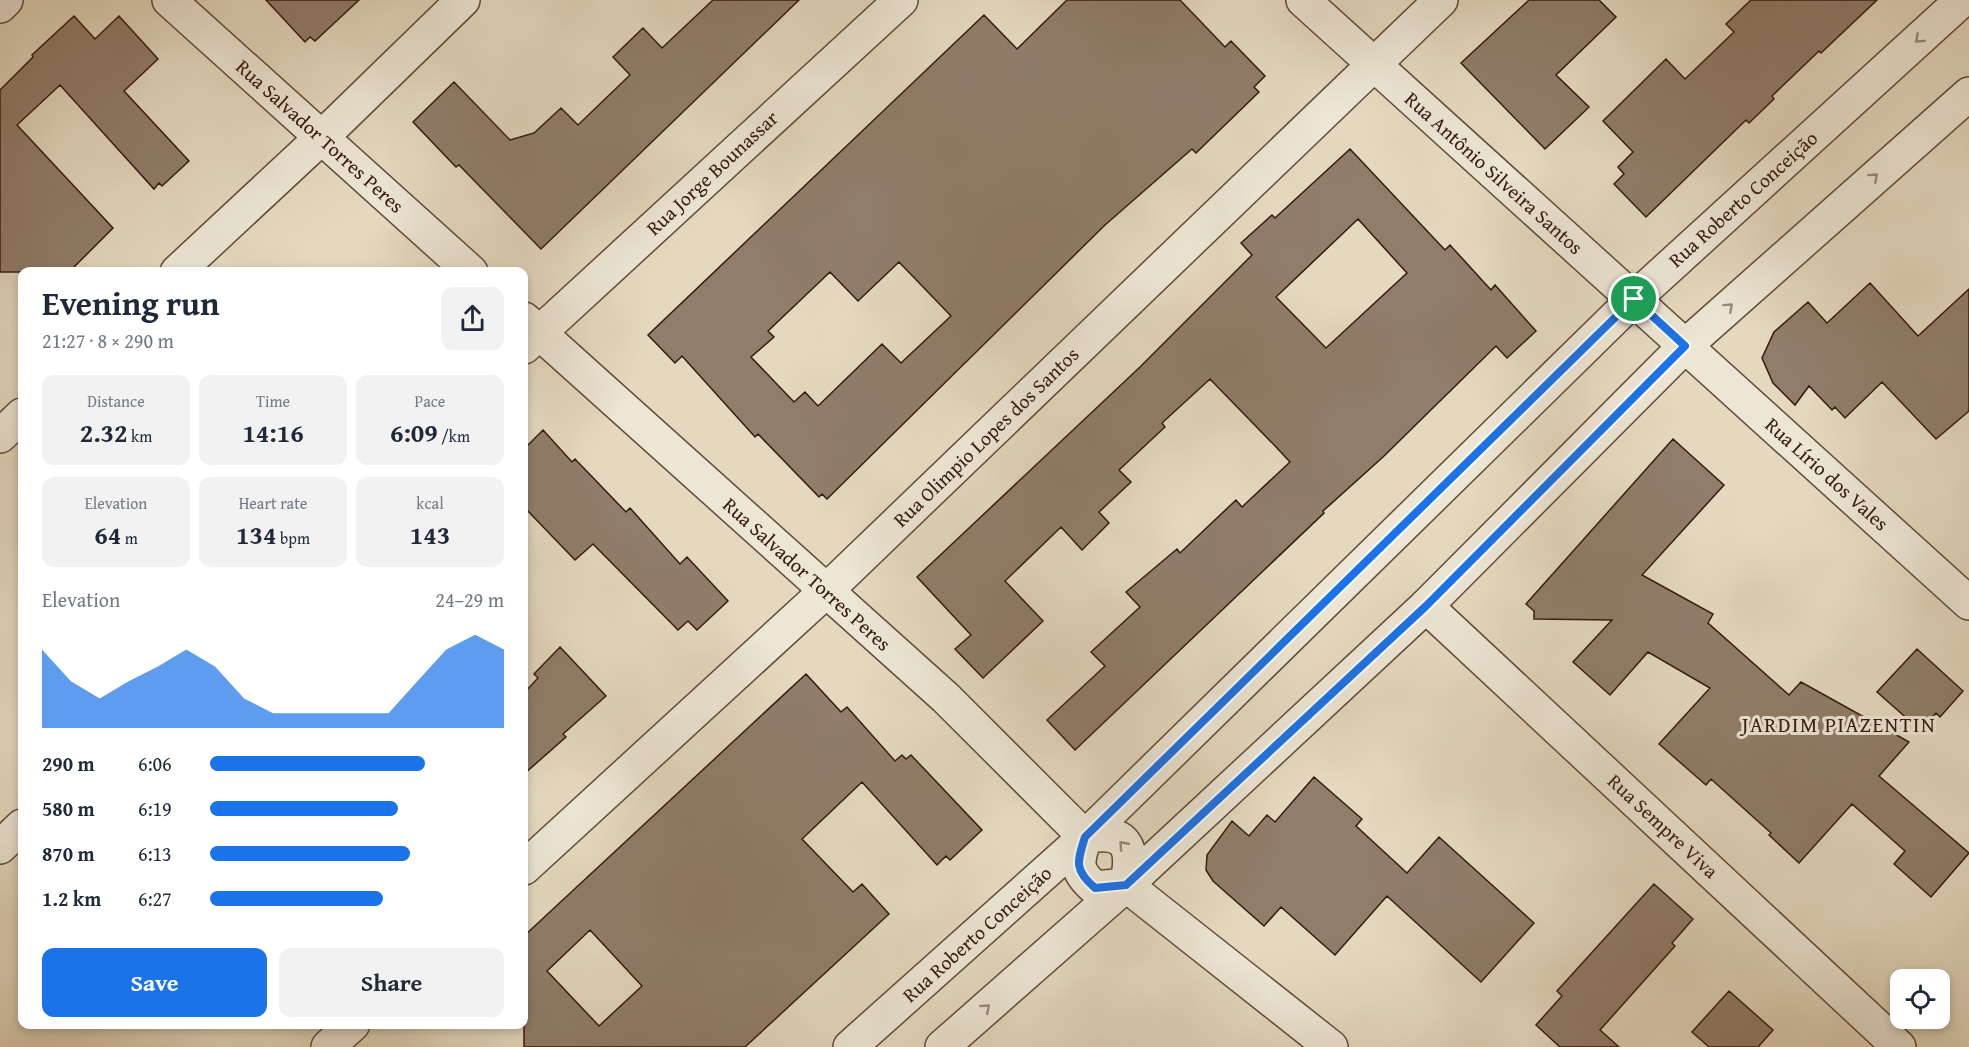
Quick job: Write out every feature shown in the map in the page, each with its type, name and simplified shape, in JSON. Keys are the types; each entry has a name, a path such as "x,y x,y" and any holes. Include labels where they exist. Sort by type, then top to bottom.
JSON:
{"street":[{"path":"0,6 6,0"},
{"name":"Rua Salvador Torres Peres","path":"169,0 465,267"},
{"path":"182,267 463,0"},
{"name":"Rua Jorge Bounassar","path":"529,333 901,0"},
{"name":"Rua Antônio Silveira Santos","path":"1303,0 1685,346"},
{"name":"Rua Olimpio Lopes dos Santos","path":"528,864 826,591 1441,0"},
{"name":"Rua Roberto Conceição","path":"850,1047 1085,837 1634,299 1962,0"},
{"path":"942,1047 1126,885 1426,606 1685,346 1969,94"},
{"name":"Rua Salvador Torres Peres","path":"529,333 946,698 1085,837"},
{"name":"Rua Lírio dos Vales","path":"1685,346 1969,603"},
{"path":"0,436 18,419"},
{"name":"Rua Sempre Viva","path":"1426,606 1899,1047"},
{"path":"0,847 18,830"},
{"path":"1085,837 1078,860 1082,876 1095,888 1126,885 1331,1047"},
{"path":"328,1047 348,1029"}],"building":[{"path":"266,0 359,0 315,41 310,37 305,42"},
{"path":"713,0 799,0 541,249 459,165 456,167 413,122 454,82 510,140 534,133 561,108 578,125 630,75 613,57 643,28 662,48"},
{"path":"1067,0 1180,0 1225,47 1231,41 1265,76 1254,87 1259,92 1196,153 1192,149 1105,225 827,499 822,494 819,497 758,434 755,437 682,356 675,363 648,335 984,15 1017,49","holes":["899,262 951,316 901,363 882,344 818,406 805,392 794,402 751,357 774,337 768,331 830,272 858,301"]},
{"path":"1529,0 1599,0 1616,17 1556,75 1589,107 1545,149 1461,63"},
{"path":"1751,0 1877,0 1821,53 1819,51 1772,96 1774,99 1749,123 1746,120 1646,217 1614,184 1624,174 1618,167 1633,152 1603,121 1666,59 1685,79 1734,32 1726,24"},
{"path":"74,16 95,39 119,16 158,59 124,91 189,161 162,186 159,183 154,189 60,85 17,125 113,228 74,267 18,267 18,272 0,272 0,90 33,57 32,55"},
{"path":"1350,149 1445,250 1450,245 1491,290 1495,285 1536,331 1507,358 1496,346 1383,457 1323,511 1324,513 1075,750 1047,720 1105,666 1091,652 1140,607 1126,592 1177,549 1180,553 1236,500 1242,507 1290,462 1210,379 1162,423 1165,427 1119,470 1131,482 1099,512 1109,523 1082,550 1061,527 1005,581 1043,621 983,678 955,649 971,635 917,577 1140,367 1252,255 1241,243 1272,215 1275,218","holes":["1358,219 1407,273 1326,348 1276,297"]},
{"path":"1870,283 1918,336 1969,289 1969,411 1936,439 1882,382 1845,418 1835,407 1832,410 1809,386 1795,405 1773,383 1762,358 1774,332 1808,302 1827,323"},
{"path":"543,430 572,462 575,459 626,512 630,508 680,564 687,557 728,601 697,630 688,621 678,630 593,544 575,560 528,511 528,445"},
{"path":"1673,439 1724,485 1642,575 1713,614 1708,623 1789,695 1801,682 1909,742 1879,776 1969,853 1931,897 1894,864 1905,851 1852,804 1799,863 1769,835 1771,833 1711,779 1706,785 1659,744 1710,688 1648,652 1610,695 1573,662 1612,620 1534,619 1534,611 1526,604"},
{"path":"560,647 606,696 563,734 566,737 528,770 528,689 538,678 534,674"},
{"path":"1917,649 1963,691 1940,717 1936,713 1920,730 1877,692"},
{"path":"806,674 841,712 847,707 895,761 902,755 906,759 911,755 982,830 950,860 946,856 937,865 862,782 802,839 853,892 862,884 889,914 745,1047 524,1047 524,1029 528,1029 528,932","holes":["590,930 642,986 599,1026 547,971"]},
{"path":"1314,777 1362,819 1356,826 1407,873 1439,837 1534,923 1481,982 1387,896 1335,955 1281,907 1264,926 1213,881 1206,870 1207,855 1232,821 1249,836 1267,815 1275,822"},
{"path":"1654,884 1693,919 1672,943 1675,946 1600,1030 1619,1047 1560,1047 1536,1025 1562,996 1557,991"},
{"path":"1729,991 1773,1030 1758,1047 1709,1047 1692,1032"}],"district":[{"name":"JARDIM PIAZENTIN","path":"1839,725"}],"route":[{"path":"1634,299 1685,346 1426,606 1126,885 1095,888 1082,876 1078,860 1085,837 1634,299"}]}
